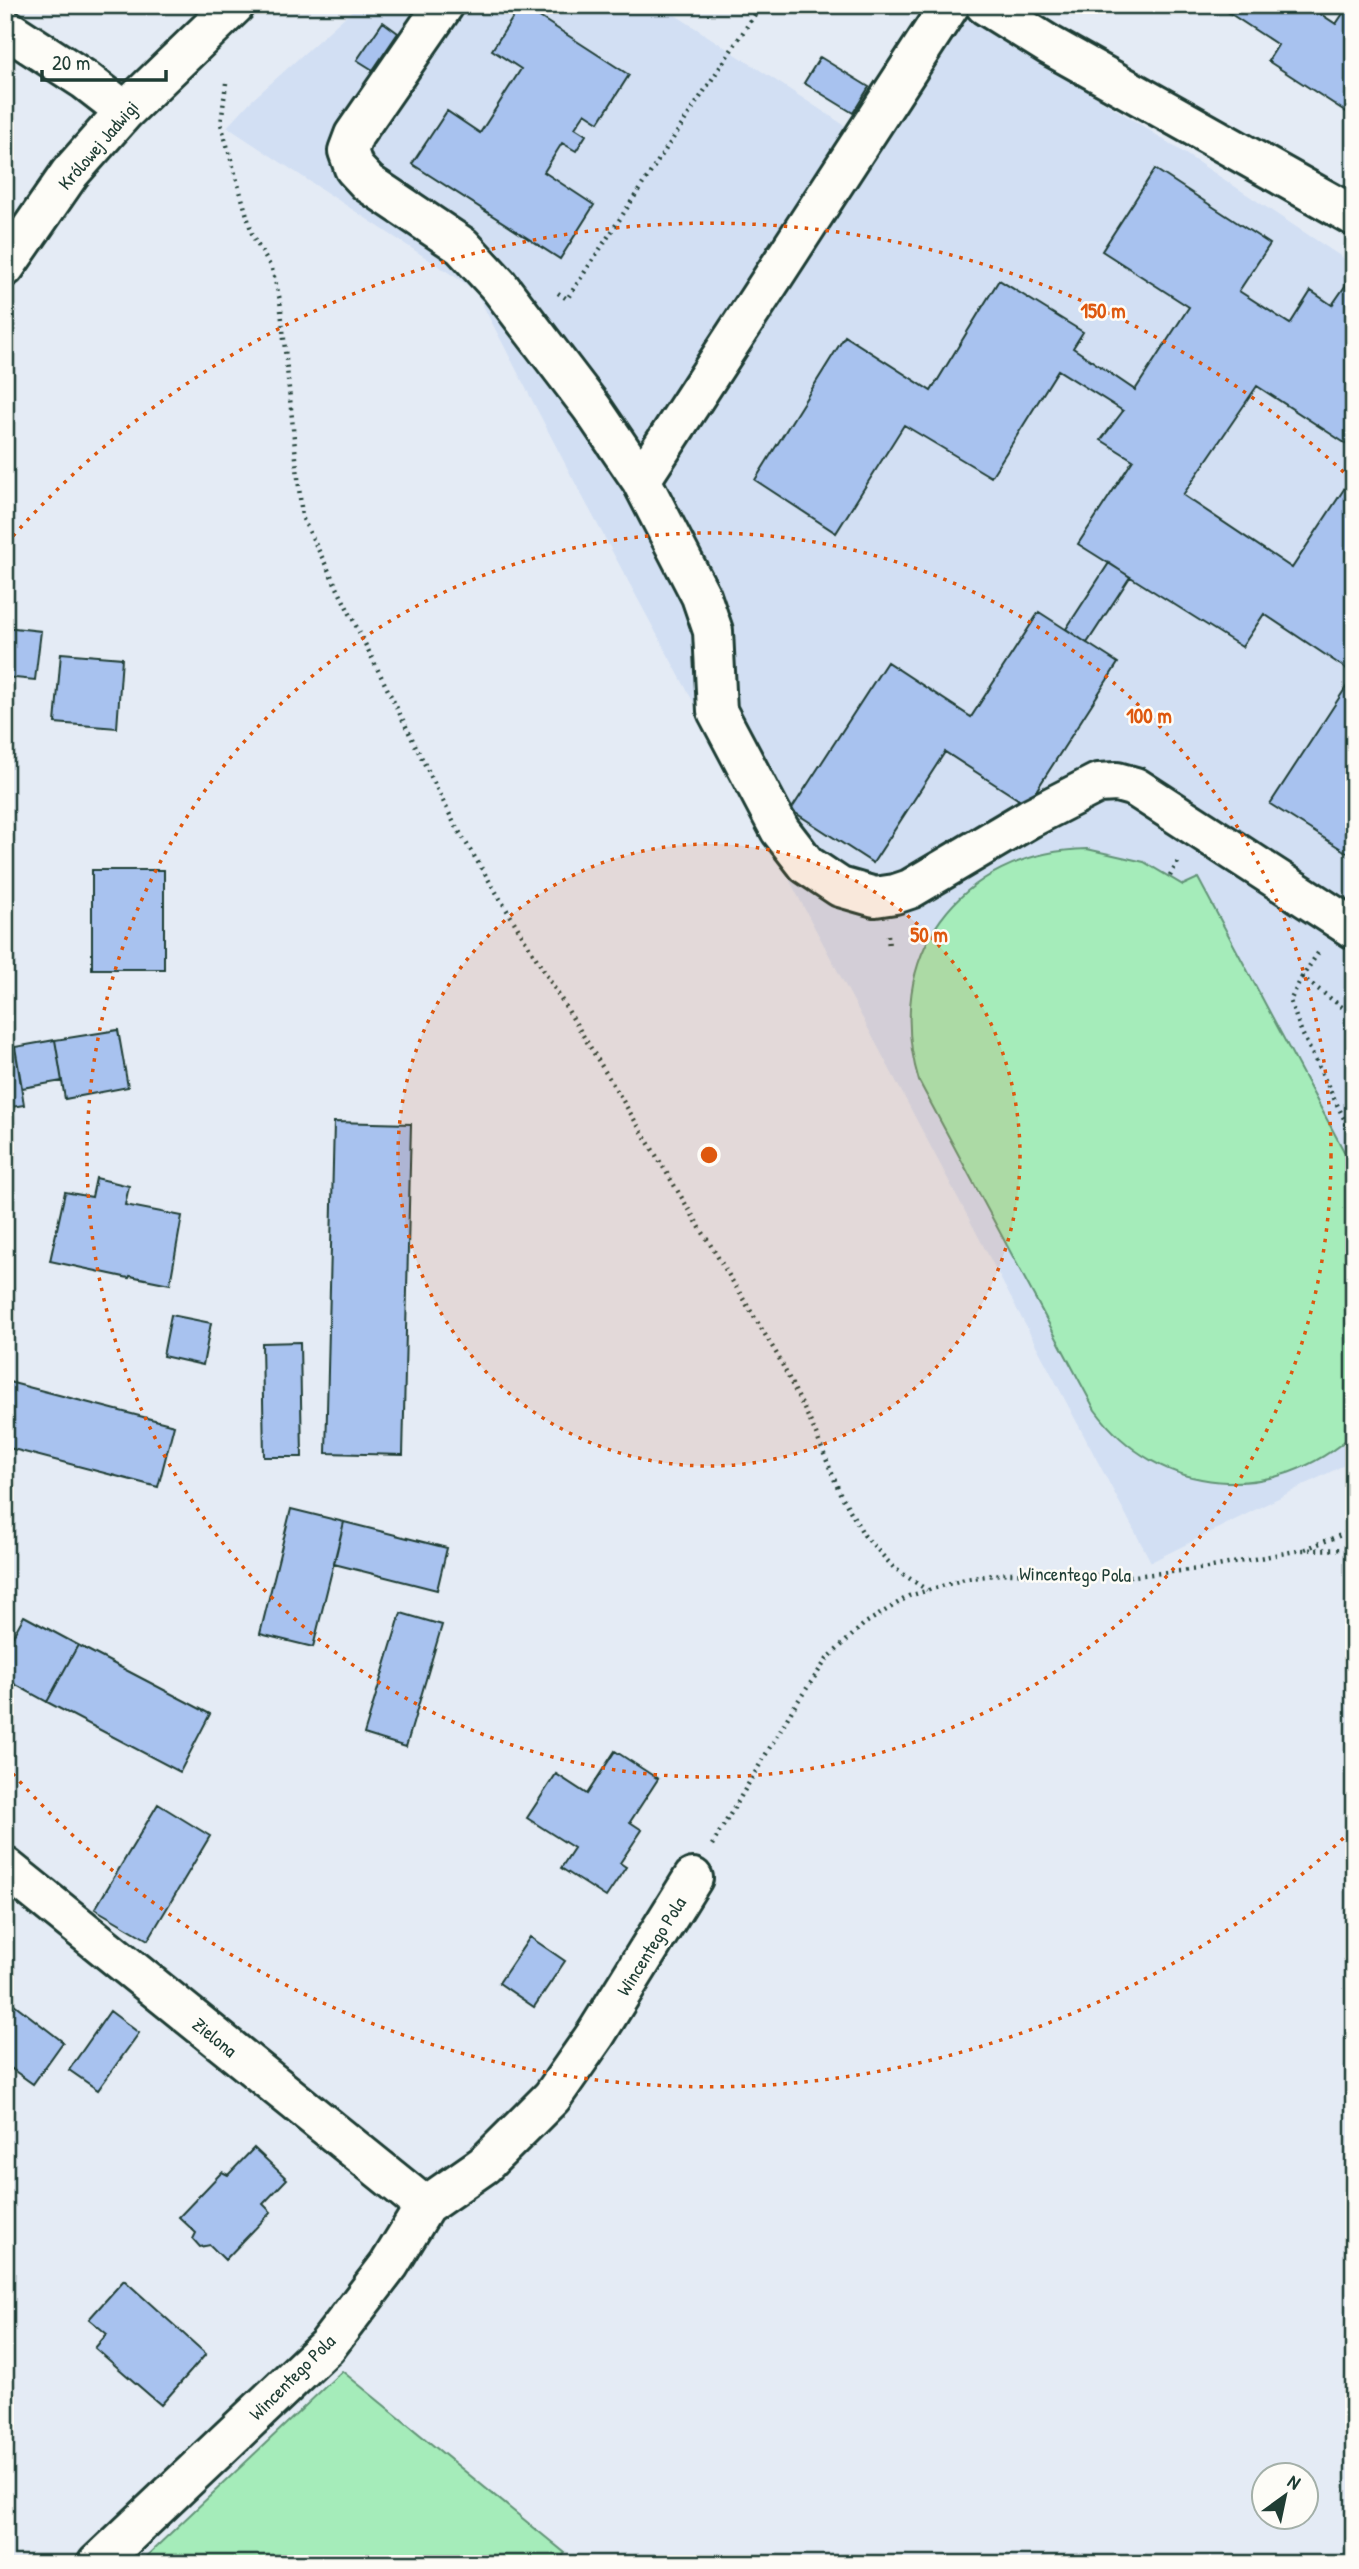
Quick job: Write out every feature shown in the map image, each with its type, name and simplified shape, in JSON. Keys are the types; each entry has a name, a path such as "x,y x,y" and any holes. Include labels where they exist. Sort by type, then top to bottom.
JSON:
{"street":[{"name":"Królowej Jadwigi","path":"5,267 70,173 125,111 234,5"},
{"path":"444,5 354,135 348,150 354,168 368,183 462,246 499,286 592,408 641,480 701,596 713,631 717,711 780,830 807,865 840,887 875,897 895,894 910,889 1030,818 1098,783 1116,782 1135,788 1338,938"},
{"path":"641,480 950,5"},
{"path":"985,5 1049,45 1354,216"},
{"path":"5,28 23,55 85,80 125,111"},
{"name":"Zielona","path":"5,1867 425,2206"},
{"name":"Wincentego Pola","path":"97,2564 327,2346 389,2265 425,2206 484,2165 552,2097 596,2034 693,1878"}],"path":[{"path":"555,292 567,299 761,5"},
{"path":"226,82 221,124 253,237 272,269 279,300 302,517 454,823 778,1356 813,1427 840,1493 864,1535 894,1568 927,1590"},
{"path":"1338,938 1302,977 1290,1001 1302,1033 1354,1139"},
{"path":"1302,977 1354,1016"},
{"path":"1301,1550 1354,1530"},
{"path":"1301,1550 1354,1549"},
{"name":"Wincentego Pola","path":"693,1878 794,1707 827,1660 864,1624 909,1596 965,1579 1008,1573 1135,1576 1207,1568 1301,1550"}],"shaded area":[{"path":"358,5 660,5 850,129 948,5 1146,128 1354,265 1354,1460 1151,1562 572,477 475,290 227,127 250,102"}],"green space":[{"path":"1087,849 1144,862 1183,885 1198,878 1354,1170 1354,1433 1323,1457 1289,1472 1254,1481 1219,1482 1184,1475 1151,1461 1121,1439 1095,1410 919,1081 910,1036 911,993 922,954 941,920 967,891 1001,869 1041,855"},
{"path":"342,2371 565,2553 556,2564 138,2564"}],"building":[{"path":"521,5 629,75 599,122 585,113 575,128 586,135 576,151 562,143 544,172 594,205 560,259 412,164 447,111 480,133 521,69 492,50"},
{"path":"1217,5 1307,5 1336,24 1346,9 1354,14 1354,26 1350,33 1354,36 1354,117 1268,61 1278,45"},
{"path":"383,22 398,33 373,70 357,60"},
{"path":"820,57 869,87 853,113 804,83"},
{"path":"1155,169 1270,244 1239,291 1290,324 1311,291 1332,305 1350,279 1354,281 1354,449 1257,386 1183,495 1292,568 1354,474 1354,674 1264,614 1242,647 1078,544 1133,460 1101,440 1123,411 1058,370 991,477 904,425 836,533 755,480 845,336 931,391 999,280 1083,332 1073,348 1135,390 1189,307 1102,251"},
{"path":"1109,563 1130,577 1087,643 1066,629"},
{"path":"1039,612 1118,663 1027,805 945,752 873,863 791,810 887,662 971,717"},
{"path":"5,627 41,631 35,680 5,677"},
{"path":"61,653 122,658 117,728 55,723"},
{"path":"1354,675 1354,857 1270,804"},
{"path":"92,870 164,870 164,969 92,969"},
{"path":"118,1030 128,1087 65,1099 55,1040"},
{"path":"55,1040 62,1081 22,1088 15,1047"},
{"path":"15,1047 24,1105 5,1108 5,1049"},
{"path":"334,1122 411,1124 403,1455 326,1453"},
{"path":"96,1178 129,1186 125,1205 182,1216 170,1284 50,1261 65,1192 92,1197"},
{"path":"171,1315 211,1323 203,1365 163,1356"},
{"path":"300,1342 302,1457 264,1457 262,1343"},
{"path":"5,1381 174,1425 158,1487 5,1447"},
{"path":"291,1509 344,1522 313,1647 260,1634"},
{"path":"344,1522 447,1548 437,1590 334,1564"},
{"path":"401,1613 442,1625 406,1747 364,1734"},
{"path":"24,1616 78,1645 47,1702 5,1679 5,1650"},
{"path":"78,1645 210,1714 180,1772 47,1702"},
{"path":"615,1751 658,1779 630,1822 642,1830 620,1863 626,1867 606,1897 561,1868 574,1848 527,1818 556,1774 587,1794"},
{"path":"158,1804 210,1836 148,1940 95,1909"},
{"path":"530,1937 565,1961 534,2007 499,1983"},
{"path":"5,1997 63,2042 33,2084 5,2064"},
{"path":"110,2011 139,2033 98,2090 69,2070"},
{"path":"254,2148 287,2179 263,2204 271,2212 225,2260 210,2245 200,2247 193,2239 196,2233 179,2217 222,2172 228,2175"},
{"path":"124,2280 206,2354 161,2405 95,2348 107,2334 89,2319"}]}
